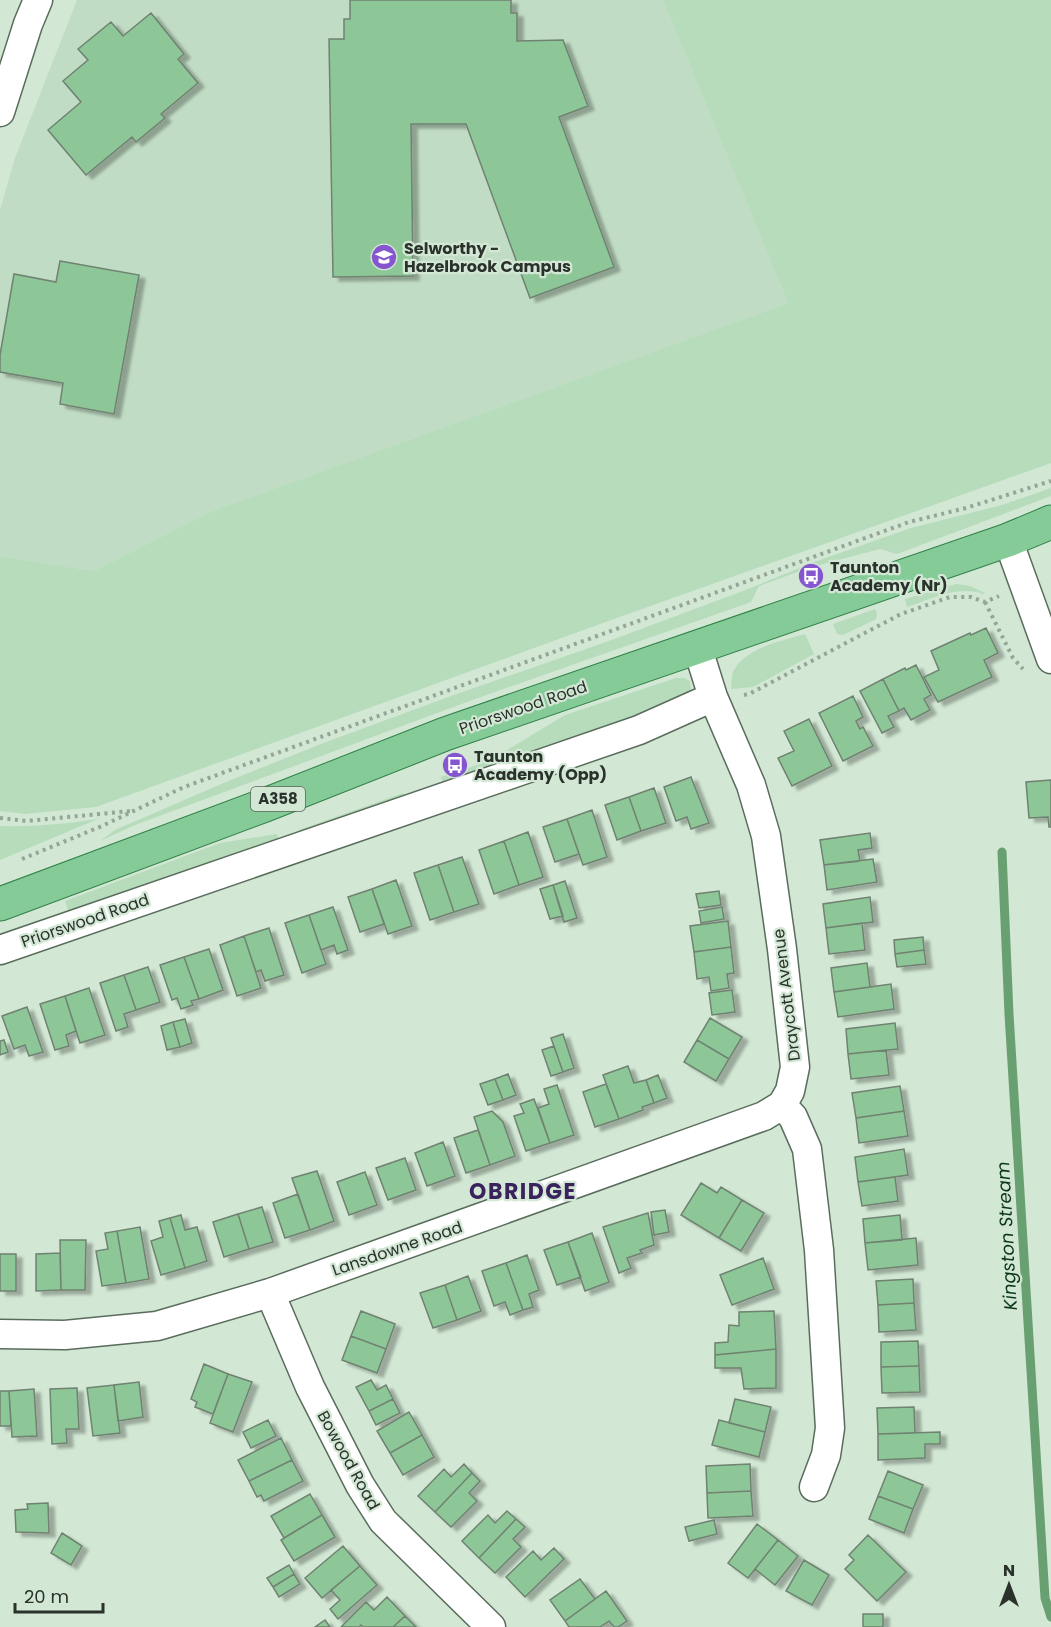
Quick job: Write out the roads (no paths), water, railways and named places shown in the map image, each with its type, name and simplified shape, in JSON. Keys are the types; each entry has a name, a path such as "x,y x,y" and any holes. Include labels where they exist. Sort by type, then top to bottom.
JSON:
{"main road":[{"name":"Priorswood Road","path":"7,902 446,734 697,645 1008,540 1051,522"}],"street":[{"path":"0,112 38,0"},
{"path":"1008,540 1051,659"},
{"name":"Draycott Avenue","path":"697,645 713,697 751,785 766,836 795,1067 790,1091 782,1105"},
{"name":"Priorswood Road","path":"0,950 639,730 713,697"},
{"path":"782,1105 793,1117 807,1149 819,1250 830,1428 826,1455 813,1487"},
{"name":"Lansdowne Road","path":"0,1334 65,1335 157,1326 270,1293 764,1116 782,1105"},
{"name":"Bowood Road","path":"270,1293 310,1387 360,1485 383,1521 490,1627"}],"waterway":[{"name":"Kingston Stream","path":"1002,852 1009,1014 1045,1598 1051,1617"}],"place":[{"name":"Selworthy - Hazelbrook Campus","path":"384,257"},
{"name":"Taunton Academy (Nr)","path":"811,576"},
{"name":"Taunton Academy (Opp)","path":"455,765"}],"district":[{"name":"OBRIDGE","path":"523,1191"}]}
